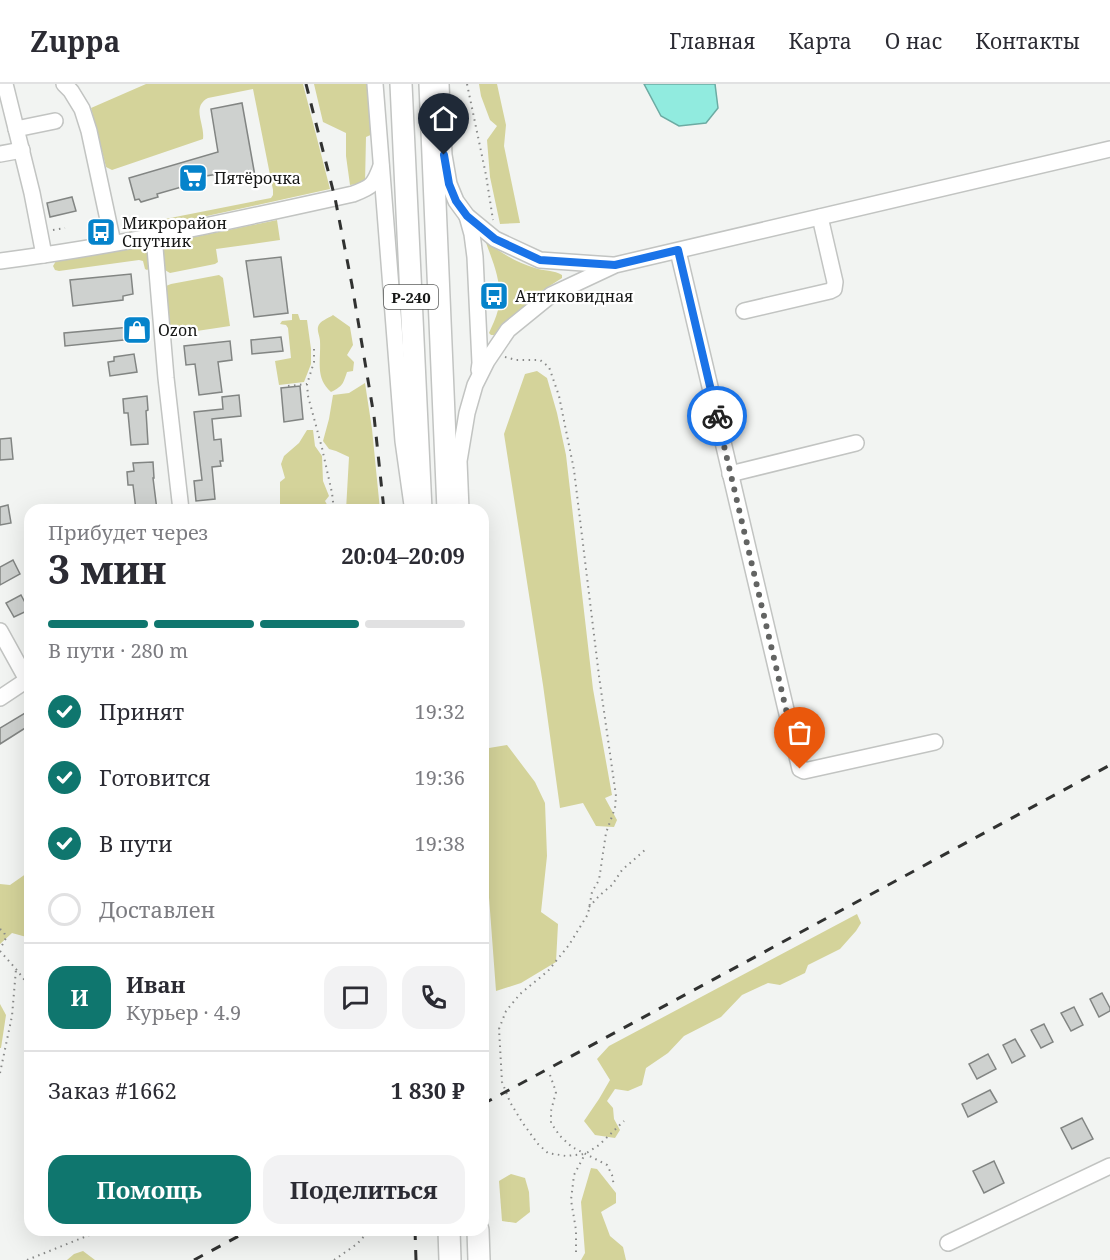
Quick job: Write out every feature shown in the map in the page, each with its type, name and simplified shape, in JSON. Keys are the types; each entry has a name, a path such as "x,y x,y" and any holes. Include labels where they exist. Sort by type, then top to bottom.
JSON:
{"highway":[{"name":"Р-240","path":"401,84 421,504"},
{"name":"Р-240","path":"430,84 448,504"},
{"path":"449,1236 450,1260"},
{"path":"478,1236 479,1260"}],"street":[{"path":"5,84 22,150 35,182 47,239 54,248 67,251"},
{"path":"64,84 82,109 89,131 113,243"},
{"path":"375,84 403,441 412,504"},
{"path":"441,84 444,155 449,184 456,201 467,216 495,239 540,260 615,265"},
{"path":"16,129 55,121"},
{"path":"475,385 487,361 508,330 551,295 615,265 1110,149"},
{"path":"0,154 22,150"},
{"path":"22,150 23,184 41,256"},
{"path":"0,261 154,236 353,194 366,189 376,180 381,166"},
{"path":"353,194 367,197 376,204 385,218"},
{"path":"461,504 459,461 467,413 480,363 475,257 467,216"},
{"path":"744,311 830,291 834,288 835,282 820,217"},
{"path":"154,236 166,378 180,504"},
{"path":"678,250 800,769 804,771 935,742"},
{"path":"730,474 856,443"},
{"path":"0,631 24,672"},
{"path":"0,698 24,682"},
{"path":"948,1243 1110,1166"}],"path":[{"path":"466,84 494,218 492,225"},
{"path":"314,349 314,362 307,384 310,409 322,448 333,504"},
{"path":"503,356 516,360 540,360 549,367 559,396 574,470 616,796 615,808 606,833 599,880 592,892 588,914 569,945 548,971 520,994 506,1011 498,1029 502,1082 522,1122 538,1144 548,1153 566,1156 585,1154 599,1145 624,1121"},
{"path":"288,386 307,384"},
{"path":"589,907 612,885 622,870 645,850"},
{"path":"0,929 6,938 0,950 24,979"},
{"path":"0,1073 12,1016 16,969"},
{"path":"550,1075 556,1092 551,1111 551,1123 572,1147 607,1166 614,1186"},
{"path":"576,1252 576,1230 571,1200 574,1175 585,1154"},
{"path":"27,1260 87,1236"},
{"path":"334,1260 357,1244 364,1236"}],"shaded area":[{"path":"146,84 303,84 330,189 161,226 160,220 271,198 273,190 253,89 208,98 203,102 199,111 203,139 112,170 106,167 91,108"},
{"path":"314,84 367,84 375,133 366,137 365,183 350,185 346,133 323,122"},
{"path":"479,84 497,84 506,125 504,146 520,223 500,224 490,177 487,140 497,126 490,120"},
{"path":"277,220 280,240 216,249 218,262 215,264 170,273 163,269 162,251 170,243"},
{"path":"142,222 147,225 146,230 129,232 129,226"},
{"path":"485,240 521,263 562,275 562,278 537,294 494,335 489,333 498,310 500,292 497,275"},
{"path":"140,246 148,250 150,268 147,270 143,261 139,260 59,271 53,266 56,261"},
{"path":"219,275 223,278 230,326 170,335 164,288 171,284"},
{"path":"292,314 298,314 300,320 307,320 311,364 304,382 279,385 275,361 291,358 288,328 280,324 282,321 292,320"},
{"path":"333,315 350,327 353,345 347,355 354,362 353,371 347,372 342,384 331,392 321,375 318,329 320,323"},
{"path":"537,371 547,378 566,455 593,689 612,795 605,798 617,820 614,827 596,826 583,803 560,808 504,434 525,374"},
{"path":"365,383 379,504 346,504 349,457 329,449 323,441 333,395 349,393"},
{"path":"307,430 313,430 315,446 322,456 323,481 329,496 325,501 327,504 280,504 280,482 285,478 281,464 284,456 299,443"},
{"path":"507,745 535,782 545,803 547,856 541,912 558,924 556,962 521,983 496,991 489,897 489,748"},
{"path":"24,875 24,936 12,933 0,944 0,884 10,885"},
{"path":"857,914 861,923 840,949 808,965 805,973 780,985 768,983 742,995 721,1017 684,1036 668,1053 646,1068 642,1085 628,1091 615,1089 607,1101 613,1108 614,1119 620,1130 615,1138 595,1135 584,1121 610,1080 597,1059 609,1046"},
{"path":"0,1004 6,1015 1,1048 0,1048"},
{"path":"591,1168 597,1169 616,1193 616,1203 601,1212 610,1236 623,1247 626,1260 581,1260 585,1253 581,1202"},
{"path":"511,1174 525,1178 529,1192 530,1212 516,1223 502,1221 499,1181"},
{"path":"83,1251 95,1260 67,1260 74,1254"}],"water":[{"path":"644,84 715,84 718,108 706,123 679,126 661,116"}],"building":[{"path":"242,103 255,176 225,181 224,173 206,176 206,180 157,194 158,197 141,202 139,199 135,200 129,178 218,152 211,109"},
{"path":"72,197 76,211 50,217 47,203"},
{"path":"281,257 288,313 254,317 246,261"},
{"path":"131,274 133,294 123,296 123,300 73,306 70,280"},
{"path":"142,326 143,338 65,346 64,333"},
{"path":"281,337 283,351 252,354 251,340"},
{"path":"230,341 232,360 218,362 222,392 199,395 195,364 186,365 184,346"},
{"path":"134,354 137,372 110,376 108,362 114,361 114,357"},
{"path":"300,386 303,419 284,422 281,388"},
{"path":"239,395 241,416 212,419 214,440 221,439 223,461 220,461 221,466 212,467 215,499 196,501 194,481 202,480 194,412 223,409 222,397"},
{"path":"147,396 148,444 131,445 128,413 124,413 123,399"},
{"path":"11,438 13,459 0,460 0,439"},
{"path":"153,462 156,504 135,504 133,485 128,485 127,472 134,471 133,463"},
{"path":"8,505 11,523 0,525 0,507"},
{"path":"13,560 20,574 0,585 0,567"},
{"path":"21,595 24,601 24,612 14,617 6,603"},
{"path":"24,714 24,729 0,744 0,728"},
{"path":"1102,993 1110,1011 1099,1017 1090,999"},
{"path":"1074,1007 1083,1025 1071,1031 1061,1013"},
{"path":"1044,1024 1053,1042 1041,1048 1031,1030"},
{"path":"1015,1039 1025,1056 1012,1063 1003,1045"},
{"path":"988,1054 996,1069 977,1079 969,1064"},
{"path":"990,1090 997,1102 968,1117 962,1104"},
{"path":"1082,1118 1093,1139 1072,1149 1061,1128"},
{"path":"994,1161 1004,1183 984,1193 973,1171"}],"railway":[{"path":"306,84 335,198 352,285 374,416 383,504"},
{"path":"489,1101 1110,765"},
{"path":"194,1260 239,1236"},
{"path":"415,1236 416,1260"}],"way so far":[{"path":"717,416 800,769"}],"place":[{"name":"Пятёрочка","path":"193,178"},
{"name":"Микрорайон Спутник","path":"101,232"},
{"name":"Антиковидная","path":"494,296"},
{"name":"Ozon","path":"137,330"}],"route":[{"path":"444,155 449,184 456,201 467,216 495,239 540,260 615,265 678,250 717,416"}]}
